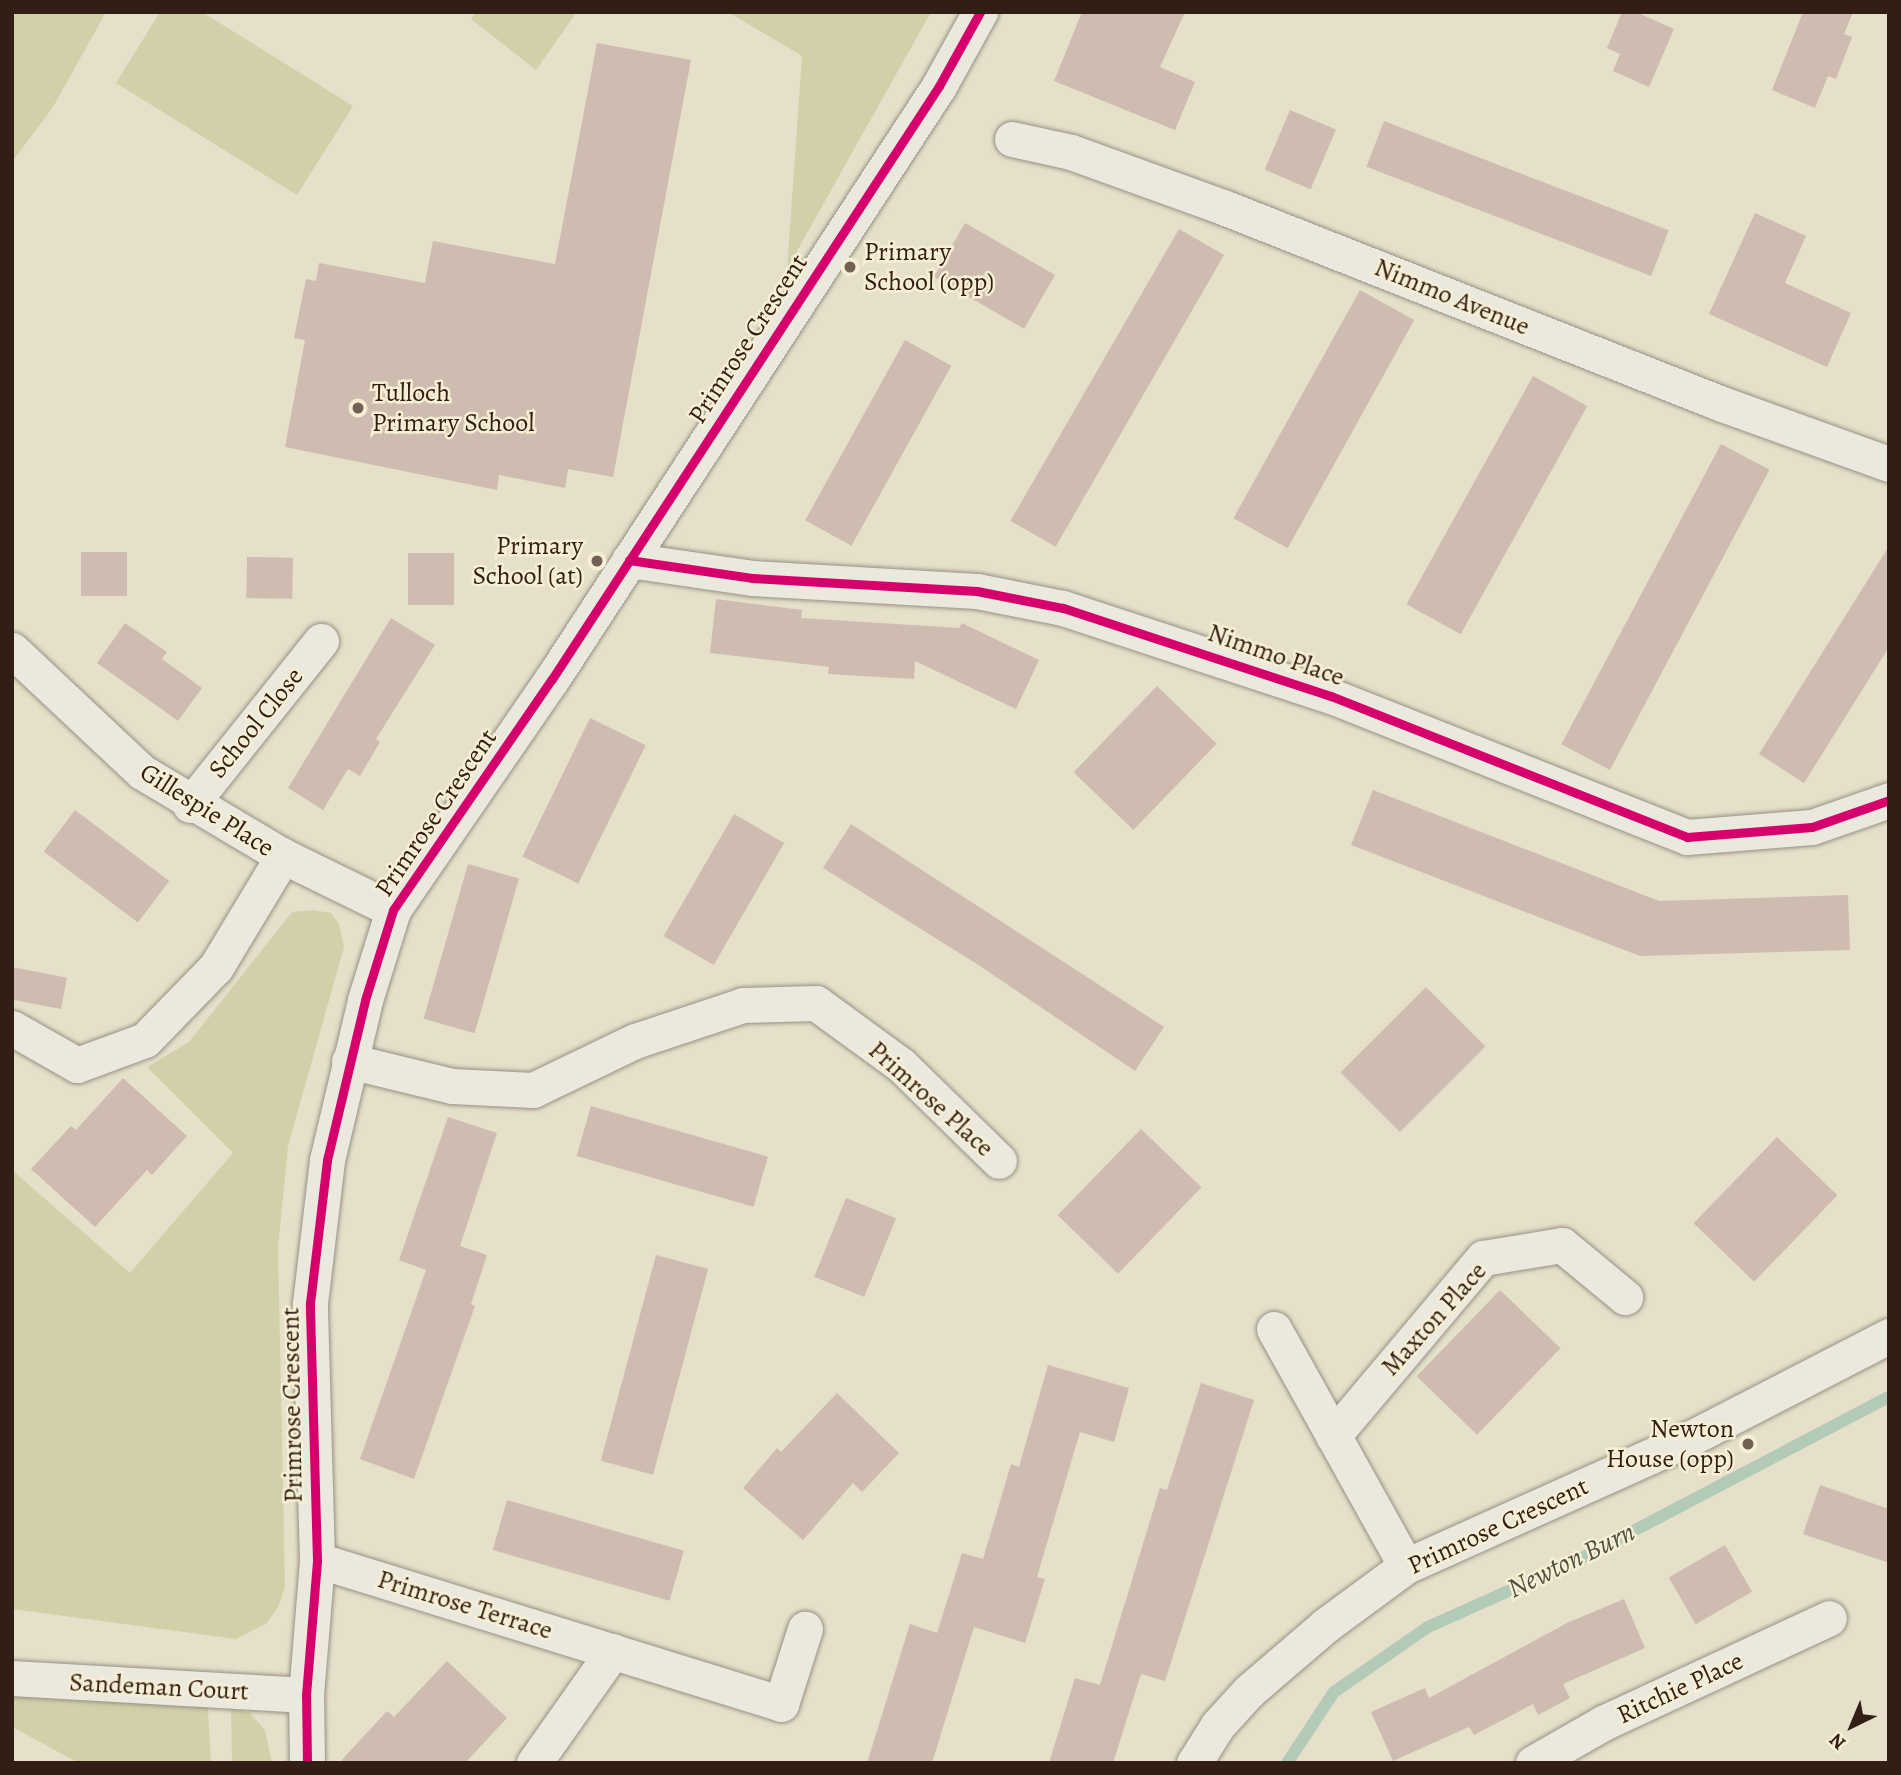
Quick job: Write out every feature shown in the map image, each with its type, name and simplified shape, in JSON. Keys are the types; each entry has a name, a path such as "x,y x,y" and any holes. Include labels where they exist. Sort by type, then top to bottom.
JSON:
{"street":[{"name":"Primrose Crescent","path":"307,1763 306,1695 317,1560 310,1303 327,1160 349,1061 393,910 476,794 939,86 980,12"},
{"name":"Nimmo Avenue","path":"1012,139 1071,152 1223,207 1722,404 1889,464"},
{"name":"Nimmo Place","path":"629,560 752,578 977,591 1063,608 1331,696 1687,837 1812,827 1889,800"},
{"name":"School Close","path":"190,805 321,641"},
{"name":"Gillespie Place","path":"12,650 142,772 190,805 283,856 393,910"},
{"path":"12,1028 77,1065 145,1040 216,967 283,856"},
{"name":"Primrose Place","path":"349,1061 452,1086 533,1090 635,1041 743,1005 816,1003 901,1065 999,1161"},
{"name":"Maxton Place","path":"1333,1436 1483,1258 1562,1245 1625,1297"},
{"path":"1274,1329 1406,1566"},
{"name":"Primrose Crescent","path":"1194,1763 1218,1725 1249,1691 1326,1625 1406,1566 1691,1438 1889,1336"},
{"name":"Primrose Terrace","path":"317,1560 781,1704 805,1629"},
{"name":"Ritchie Place","path":"1533,1763 1603,1723 1829,1618"},
{"path":"534,1763 613,1651"},
{"name":"Sandeman Court","path":"12,1678 306,1695"}],"shaded area":[{"path":"12,12 106,12 53,107 12,162"},
{"path":"160,12 202,12 353,106 297,195 116,83"},
{"path":"475,12 577,12 536,70 471,19"},
{"path":"728,12 931,12 787,269 802,56"},
{"path":"313,910 331,913 339,924 344,947 288,1146 278,1247 285,1587 278,1607 267,1623 236,1639 12,1609 12,1170 130,1273 233,1153 147,1067 189,1042 292,912"},
{"path":"12,1679 207,1693 211,1763 79,1763 12,1727"},
{"path":"231,1710 249,1712 265,1730 272,1763 232,1763"}],"building":[{"path":"1082,12 1185,12 1160,67 1195,82 1175,130 1054,81"},
{"path":"1622,12 1636,12 1674,29 1649,87 1613,71 1620,54 1607,48"},
{"path":"1803,12 1853,12 1844,34 1852,37 1836,79 1828,76 1815,108 1772,90"},
{"path":"597,43 691,60 613,477 568,469 565,488 499,475 497,490 285,447 305,340 294,338 306,279 316,281 319,263 425,283 433,241 555,264"},
{"path":"1290,110 1336,130 1311,189 1265,170"},
{"path":"1384,121 1669,230 1651,276 1366,167"},
{"path":"1755,213 1806,236 1785,283 1851,313 1827,367 1709,314"},
{"path":"965,223 1055,275 1024,329 934,277"},
{"path":"1179,229 1224,255 1056,547 1010,521"},
{"path":"1360,290 1414,320 1288,548 1233,518"},
{"path":"905,340 951,366 851,546 805,520"},
{"path":"1533,376 1587,406 1461,634 1406,604"},
{"path":"1721,444 1770,470 1610,770 1561,744"},
{"path":"1889,546 1889,647 1804,783 1759,754"},
{"path":"81,552 127,552 127,596 81,596"},
{"path":"408,553 454,553 454,605 408,605"},
{"path":"247,557 293,558 292,599 246,598"},
{"path":"716,599 802,610 801,618 959,628 962,623 1039,660 1016,709 915,661 914,679 828,674 829,667 710,653"},
{"path":"391,618 435,645 376,739 380,742 360,776 348,769 323,810 288,788"},
{"path":"125,623 167,652 162,659 202,688 178,721 97,663"},
{"path":"1157,686 1217,744 1133,830 1074,772"},
{"path":"590,718 646,745 578,884 522,856"},
{"path":"1373,790 1659,901 1848,895 1850,950 1640,956 1351,845"},
{"path":"75,810 169,881 138,923 44,852"},
{"path":"734,814 784,843 714,965 664,936"},
{"path":"851,824 1164,1027 1135,1071 977,964 823,868"},
{"path":"468,864 519,879 475,1033 424,1019"},
{"path":"12,967 67,978 61,1009 12,1000"},
{"path":"1426,987 1485,1046 1400,1132 1340,1073"},
{"path":"123,1078 187,1136 152,1175 147,1170 95,1227 31,1169 71,1126 76,1130"},
{"path":"591,1106 768,1157 754,1207 577,1156"},
{"path":"448,1117 497,1133 460,1246 487,1255 471,1304 475,1306 414,1479 360,1459 426,1270 399,1260"},
{"path":"1141,1129 1201,1187 1118,1274 1058,1215"},
{"path":"1777,1137 1837,1195 1754,1282 1694,1223"},
{"path":"846,1198 896,1218 864,1297 814,1277"},
{"path":"656,1255 708,1269 653,1475 601,1461"},
{"path":"1500,1290 1560,1348 1477,1435 1417,1376"},
{"path":"1048,1365 1129,1388 1114,1442 1080,1432 1037,1577 1045,1579 1025,1643 974,1627 932,1763 867,1763 910,1624 937,1633 962,1553 983,1559 1011,1464 1019,1467"},
{"path":"1201,1383 1254,1400 1165,1681 1141,1674 1113,1763 1049,1763 1075,1678 1100,1685 1160,1488 1167,1490"},
{"path":"837,1393 899,1453 862,1492 853,1483 803,1540 743,1488 777,1448 781,1452"},
{"path":"1820,1485 1889,1509 1889,1563 1803,1534"},
{"path":"507,1500 684,1551 670,1601 493,1550"},
{"path":"1725,1545 1752,1592 1696,1624 1669,1578"},
{"path":"1624,1599 1645,1648 1563,1684 1570,1698 1538,1715 1533,1704 1474,1735 1469,1727 1393,1761 1371,1712 1425,1688 1429,1698 1567,1623"},
{"path":"447,1661 507,1718 465,1763 339,1763 387,1711 394,1717"}],"waterway":[{"name":"Newton Burn","path":"1287,1763 1334,1692 1428,1627 1578,1560 1889,1397"}],"cycle path":[{"path":"307,1763 306,1695 317,1560 310,1303 327,1160 365,1000 393,910 552,679 939,86 980,12"},
{"path":"629,560 752,578 977,591 1063,608 1331,696 1687,837 1812,827 1889,800"}],"place":[{"name":"Primary School (opp)","path":"850,267"},
{"name":"Tulloch Primary School","path":"358,408"},
{"name":"Primary School (at)","path":"597,561"},
{"name":"Newton House (opp)","path":"1748,1444"}]}
